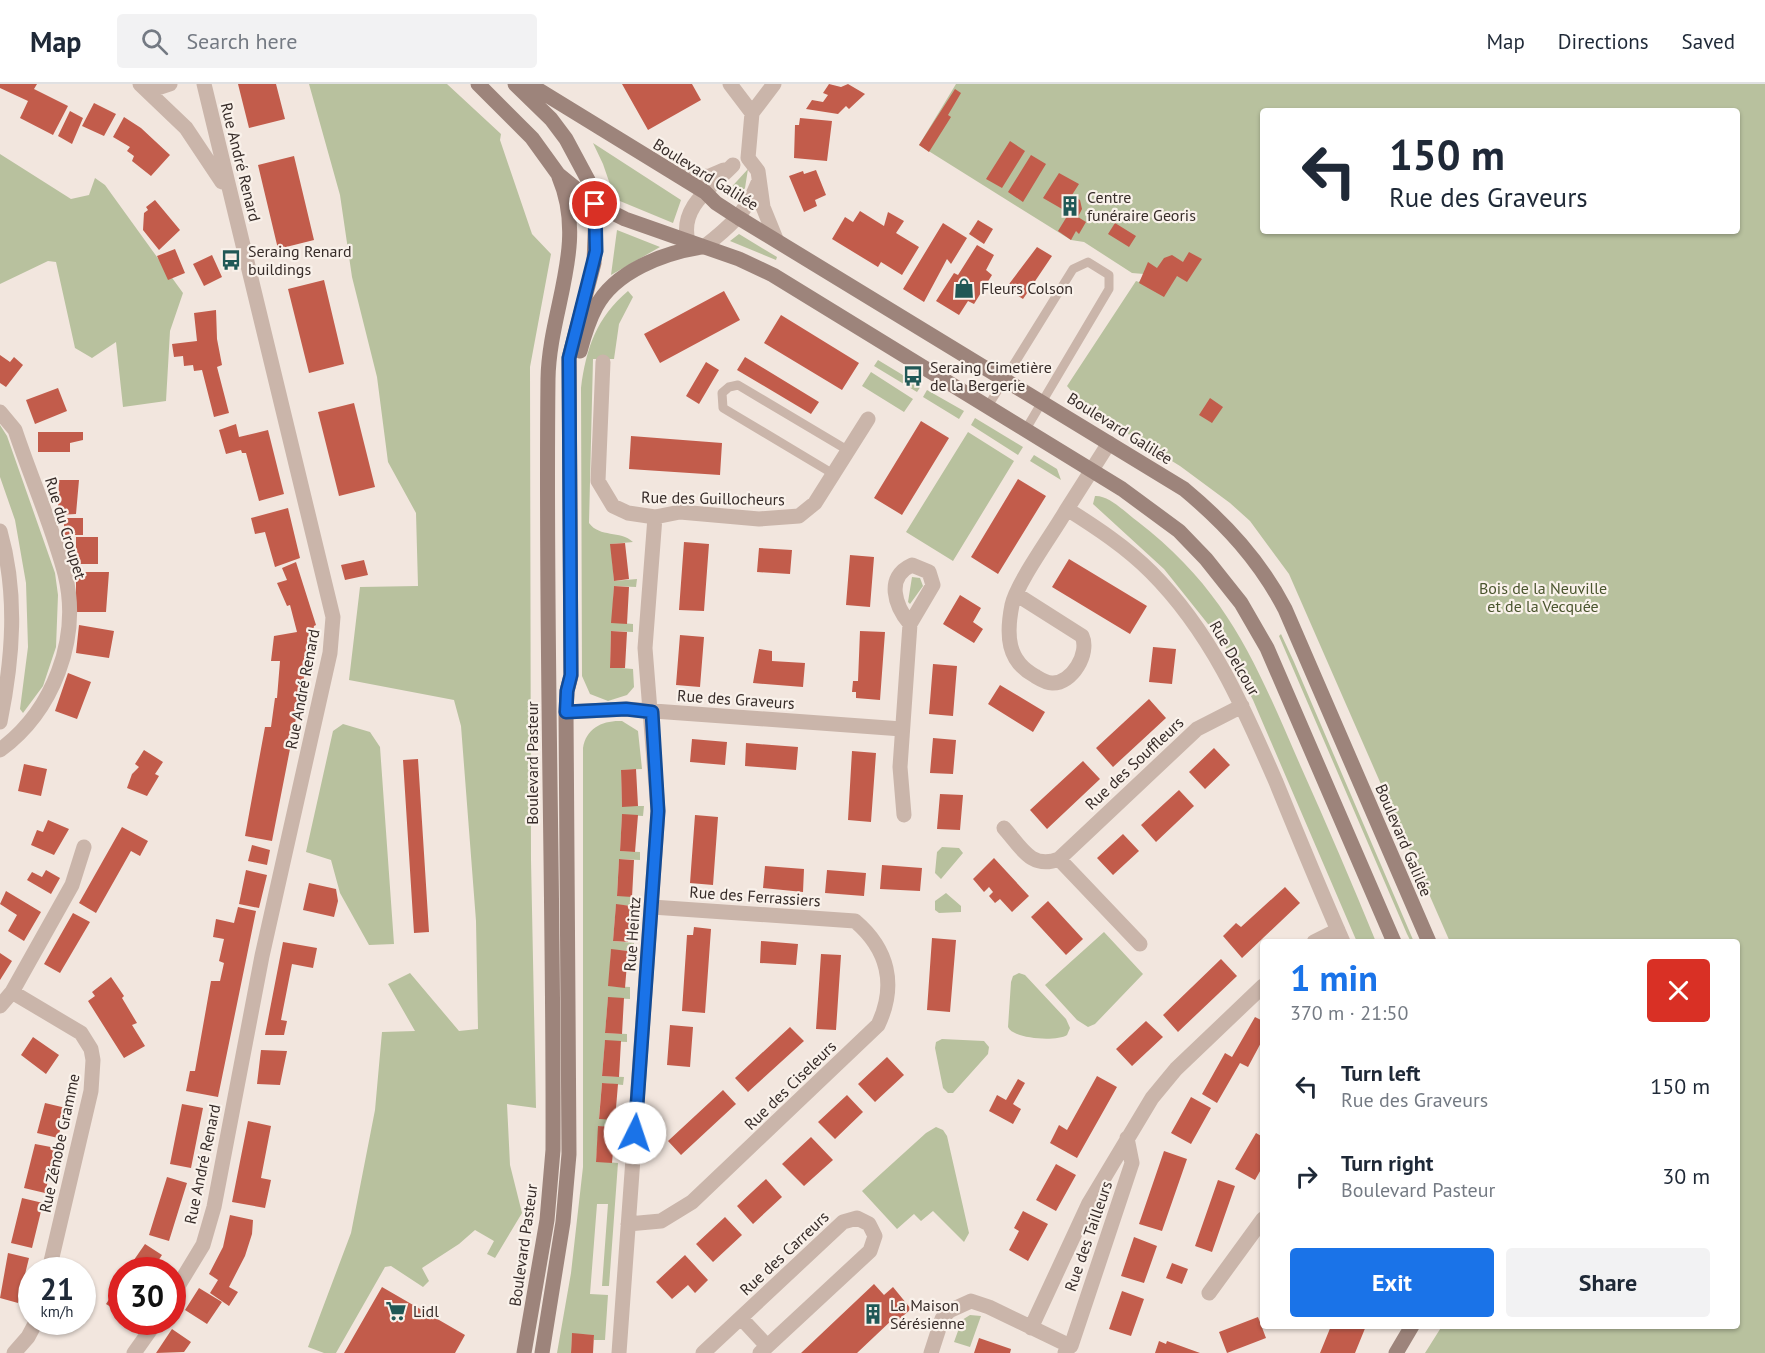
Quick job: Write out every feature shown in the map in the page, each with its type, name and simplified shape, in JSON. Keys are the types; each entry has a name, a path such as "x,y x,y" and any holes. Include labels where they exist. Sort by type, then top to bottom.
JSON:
{"street":[{"path":"143,86 155,89 170,84"},
{"name":"Rue André Renard","path":"186,1273 203,1245 214,1207 262,956 319,704 333,617 230,200 204,84"},
{"path":"478,84 524,130 558,174 595,204 625,219 773,275 1142,502 1179,531 1206,558 1241,603 1267,648 1393,939"},
{"path":"515,84 551,119 566,139 588,180 595,204 596,251 569,358 571,369 571,675 567,691 566,712 569,1154 563,1222 542,1353"},
{"name":"Boulevard Galilée","path":"529,84 705,192 716,203 739,218 1185,489 1212,513 1238,538 1274,588 1428,939"},
{"path":"730,84 752,113"},
{"path":"774,84 752,113 748,158 758,171 763,207 776,239"},
{"path":"143,86 186,128 207,156 230,200"},
{"path":"681,177 710,176 748,158"},
{"path":"688,242 685,231 688,215 705,192 733,165"},
{"name":"Boulevard Pasteur","path":"524,1353 547,1220 553,1150 548,368 572,233 567,198 558,174"},
{"path":"571,369 578,360 596,306 608,292 636,270 655,260 685,250 704,247 739,218 759,183"},
{"name":"Rue des Guillocheurs","path":"603,362 598,481 613,506 628,513 655,517 680,512 759,519 792,518 815,503 835,475 868,419"},
{"name":"Rue du Croupet","path":"0,412 15,430 65,575 68,634 63,657 44,703 0,750"},
{"path":"1016,594 1082,636 1085,643 1084,653 1073,672 1063,681 1052,684 1017,664 1010,640 1012,605 1016,594 1109,443"},
{"name":"Rue Delcour","path":"1067,509 1114,539 1151,572 1175,599 1218,658 1242,706 1341,936"},
{"name":"Rue Heintz","path":"619,1353 658,811 652,712 645,648 655,517"},
{"path":"0,531 9,573 12,631 7,686 0,722"},
{"path":"904,815 900,766 910,624"},
{"name":"Rue des Souffleurs","path":"1059,859 1197,729 1242,706"},
{"name":"Rue des Graveurs","path":"566,712 626,709 903,729"},
{"path":"1004,828 1033,859 1048,863 1059,859 1140,944"},
{"path":"0,1006 12,992 72,885 84,847"},
{"name":"Rue des Ferrassiers","path":"652,907 855,921"},
{"name":"Rue des Ciseleurs","path":"628,1224 662,1221 684,1209 878,1025 885,1010 887,973 876,941 855,921"},
{"name":"Rue des Tailleurs","path":"1031,1328 1089,1203 1152,1098 1176,1069 1260,989"},
{"name":"Rue Zénobe Gramme","path":"12,992 81,1034 91,1049 93,1060 92,1091 52,1257"},
{"name":"Rue des Tailleurs","path":"1071,1349 1132,1163 1127,1138"},
{"name":"Rue des Carreurs","path":"703,1353 843,1222 857,1218 869,1224 874,1236 870,1251 764,1349"},
{"path":"1209,1293 1260,1223"},
{"path":"931,1353 942,1319 949,1311 963,1303 980,1303 1071,1349"},
{"path":"741,1318 764,1349"},
{"path":"1396,1353 1410,1329"},
{"path":"14,1353 29,1335"},
{"path":"134,1353 147,1335"}],"lane":[{"path":"988,406 1073,269 1088,262 1108,275 1109,289 1026,429"},
{"path":"835,475 723,408 722,393 729,387 738,385 849,451"}],"green space":[{"path":"309,84 447,84 501,134 500,140 532,234 551,254 530,367 531,860 536,1108 507,1104 510,1165 522,1213 495,1258 487,1254 494,1241 475,1230 459,1244 422,1268 429,1281 423,1287 391,1266 385,1267 336,1353 324,1353 308,1347 351,1233 375,1110 382,1032 415,1031 388,984 410,973 459,1031 478,1029 476,921 461,726 454,700 349,680 360,587 418,586 416,513 388,462 377,377 352,277 340,195"},
{"name":"Bois de la Neuville et de la Vecquée","path":"956,84 1765,84 1765,1353 1425,1353 1440,1329 1740,1329 1740,939 1449,939 1289,574 1250,521 1230,503 1180,466 1086,408 1067,386 1136,281 1139,282 1144,274 1132,273 1084,242 1071,240 919,145"},
{"path":"593,143 681,200 673,223 615,199"},
{"path":"0,154 71,199 89,195 95,178 105,185 183,293 170,331 166,401 123,407 116,342 92,358 75,348 56,262 48,261 0,284"},
{"path":"748,169 745,188 737,199 726,193"},
{"path":"617,230 660,247 611,275"},
{"path":"739,234 777,257 776,260 730,241"},
{"path":"628,291 633,297 619,324 614,359 593,359 589,523 599,531 622,536 633,542 611,544 614,581 637,579 636,587 614,586 612,622 633,624 633,632 611,631 610,667 633,669 634,687 627,695 608,701 590,694 582,676 581,388 586,360 595,334 608,312"},
{"path":"878,360 921,386 917,392 874,366"},
{"path":"871,372 913,399 904,412 862,386"},
{"path":"927,390 964,411 959,419 923,397"},
{"path":"975,418 1023,447 1018,455 971,425"},
{"path":"0,425 7,436 55,573 58,595 56,647 43,686 23,713 20,709 28,647 26,583 15,520 0,477"},
{"path":"968,432 1014,461 953,561 906,532"},
{"path":"1034,455 1057,469 1061,480 1030,461"},
{"path":"1095,496 1106,498 1169,548 1195,575 1237,632 1269,695 1375,939 1356,939 1253,700 1224,644 1164,569 1093,504"},
{"path":"912,577 920,578 923,586 910,604 908,602"},
{"path":"1281,634 1294,662 1413,939 1410,939 1407,934 1279,636"},
{"path":"622,721 638,731 642,769 621,770 622,806 644,806 643,816 622,815 620,851 640,852 640,860 619,859 617,895 637,897 636,906 616,905 613,941 634,943 633,951 611,950 609,986 630,987 630,999 608,998 605,1033 627,1034 627,1042 605,1041 602,1076 624,1077 623,1085 602,1083 599,1118 621,1120 620,1128 599,1126 596,1161 618,1163 609,1286 602,1286 608,1204 597,1204 590,1294 608,1295 605,1340 594,1340 594,1335 572,1334 571,1353 557,1353 571,1273 583,1167 583,748 588,735 596,727 608,722"},
{"path":"343,724 370,732 380,747 394,944 369,945 340,893 331,860 306,852 333,731"},
{"path":"942,847 959,848 963,853 941,879 935,873 937,852"},
{"path":"946,893 961,906 961,912 939,913 935,910 935,901"},
{"path":"1104,932 1143,974 1095,1024 1088,1027 1077,1020 1045,985"},
{"path":"1019,973 1025,975 1066,1019 1070,1028 1067,1035 1054,1038 1026,1037 1008,1027 1011,982 1013,976"},
{"path":"942,1039 984,1041 989,1047 988,1054 953,1093 948,1093 943,1088 935,1048 936,1042"},
{"path":"936,1127 943,1130 947,1136 969,1233 964,1242 933,1211 921,1221 914,1214 897,1229 862,1191 926,1133"},
{"path":"970,1315 981,1316 970,1347 954,1342 962,1320"}],"building":[{"path":"0,84 37,84 34,89 68,106 53,135 20,118 28,101 0,88"},
{"path":"238,84 276,84 285,119 249,128"},
{"path":"622,84 692,84 701,100 648,130"},
{"path":"829,84 841,87 848,84 865,94 849,109 846,106 838,114 806,109 812,100 823,102 828,95 823,93"},
{"path":"955,89 961,93 948,115 951,117 929,152 919,145"},
{"path":"94,103 116,114 104,136 82,126"},
{"path":"70,111 83,118 72,144 58,136"},
{"path":"124,117 141,128 170,155 151,176 132,161 134,156 127,151 130,147 113,137"},
{"path":"800,118 832,121 827,161 794,158 795,125 799,125"},
{"path":"1010,141 1025,151 1002,188 986,179"},
{"path":"1031,155 1046,164 1023,202 1008,192"},
{"path":"294,156 314,240 278,249 258,165"},
{"path":"816,170 826,195 815,200 817,206 804,212 789,176 803,171 804,174"},
{"name":"Centre funéraire Georis","path":"1059,173 1079,184 1072,195 1080,200 1082,209 1078,217 1086,222 1079,234 1076,231 1071,240 1058,231 1069,213 1043,198"},
{"path":"155,200 180,230 159,250 143,230 144,213 148,210 146,207"},
{"path":"860,211 884,226 888,212 904,221 896,233 919,247 902,275 881,262 878,267 832,239 845,217 853,222"},
{"path":"978,220 993,229 984,244 969,234"},
{"path":"943,223 967,238 951,264 947,259 924,302 903,289"},
{"path":"1115,223 1136,236 1129,247 1108,234"},
{"name":"Fleurs Colson","path":"977,245 994,255 986,270 992,275 974,304 968,301 959,315 936,301 954,273 958,275"},
{"path":"1037,247 1052,256 1023,299 1006,288"},
{"path":"175,249 185,273 168,280 157,256"},
{"path":"1189,252 1202,259 1187,282 1177,276 1164,297 1139,283 1148,262 1157,268 1164,258 1172,255 1183,262"},
{"path":"212,255 222,277 204,286 193,264"},
{"path":"324,280 344,364 309,373 288,289"},
{"path":"724,291 740,320 660,363 644,334"},
{"path":"216,310 217,339 222,365 217,367 229,413 214,417 202,370 194,371 193,365 184,366 183,356 174,357 172,344 197,341 194,313"},
{"path":"781,315 859,363 842,390 764,343"},
{"path":"0,355 10,362 14,357 23,365 6,387 0,383"},
{"path":"745,357 819,402 811,414 737,370"},
{"path":"706,362 719,370 699,404 686,396"},
{"path":"58,388 67,411 35,424 26,400"},
{"path":"1210,398 1223,407 1212,423 1199,415"},
{"path":"354,403 375,487 339,496 318,412"},
{"path":"921,421 949,438 902,515 874,498"},
{"path":"236,424 239,437 268,430 284,494 259,501 246,453 242,453 241,450 226,454 219,430"},
{"path":"38,432 83,432 83,440 70,443 70,452 38,452"},
{"path":"631,436 722,443 720,475 629,469"},
{"path":"1018,479 1046,496 998,574 971,557"},
{"path":"59,480 79,480 76,514 58,515"},
{"path":"288,508 300,558 275,567 265,532 255,534 251,518"},
{"path":"64,518 83,518 83,535 64,535"},
{"path":"76,537 98,537 98,564 76,564"},
{"path":"684,542 709,544 704,611 679,610"},
{"path":"625,543 629,579 614,581 610,544"},
{"path":"759,548 792,550 790,574 757,572"},
{"path":"850,555 874,557 870,607 846,605"},
{"path":"1069,559 1147,606 1130,634 1052,587"},
{"path":"364,560 368,575 345,580 341,565"},
{"path":"296,562 316,625 272,841 245,836 265,727 271,727 275,698 277,698 280,661 271,661 274,636 297,632 290,605 287,606 277,583 287,580 282,568"},
{"path":"76,572 109,572 106,612 76,612"},
{"path":"614,586 629,587 627,624 611,623"},
{"path":"960,595 981,608 973,622 983,629 974,643 943,624"},
{"path":"79,625 114,631 109,658 76,653"},
{"path":"611,631 627,632 625,668 610,668"},
{"path":"860,631 885,632 880,700 856,698 856,692 852,692 853,681 858,681"},
{"path":"680,635 704,637 700,687 676,685"},
{"path":"1153,647 1176,649 1172,684 1149,682"},
{"path":"759,649 772,651 772,661 805,663 803,687 753,683"},
{"path":"933,664 957,666 953,716 929,714"},
{"path":"68,673 91,682 77,719 55,711"},
{"path":"1000,685 1045,712 1033,732 988,704"},
{"path":"1149,699 1166,718 1113,767 1096,748"},
{"path":"933,738 956,740 953,774 930,773"},
{"path":"692,739 727,742 725,765 690,762"},
{"path":"746,743 798,747 796,770 745,766"},
{"path":"1214,748 1230,765 1205,789 1189,772"},
{"path":"144,750 163,762 155,774 159,776 147,796 127,788 132,774 139,767 135,764"},
{"path":"852,751 876,753 871,822 848,820"},
{"path":"418,759 429,932 414,933 403,760"},
{"path":"1083,761 1100,779 1047,829 1030,810"},
{"path":"24,764 47,769 41,796 18,791"},
{"path":"636,769 638,806 622,807 621,770"},
{"path":"1179,790 1194,806 1156,842 1141,825"},
{"path":"940,794 963,795 960,830 937,829"},
{"path":"622,814 638,815 635,852 620,851"},
{"path":"695,815 718,817 713,885 690,883"},
{"path":"48,820 69,829 54,855 31,845 37,830 43,832"},
{"path":"122,827 148,841 140,856 131,851 96,913 79,903"},
{"path":"1123,834 1139,851 1113,875 1097,858"},
{"path":"252,845 270,850 267,865 248,861"},
{"path":"994,858 1029,896 1012,912 1000,899 995,903 989,896 993,892 989,887 984,892 973,879"},
{"path":"619,859 634,860 632,897 617,896"},
{"path":"882,865 922,868 920,891 880,889"},
{"path":"765,866 804,869 803,892 763,888"},
{"path":"46,870 60,878 51,894 27,880 32,872 42,877"},
{"path":"246,870 267,875 259,908 239,904"},
{"path":"827,870 866,873 864,896 825,893"},
{"path":"309,883 336,889 338,901 334,917 303,910"},
{"path":"1285,887 1300,903 1242,958 1223,936 1236,923 1241,927"},
{"path":"6,891 41,912 24,941 8,931 17,915 0,904"},
{"path":"1048,901 1083,939 1066,955 1031,917"},
{"path":"616,904 631,906 628,942 613,941"},
{"path":"238,907 256,911 218,1097 186,1091 190,1071 195,1071 211,981 220,981 224,963 219,961 224,939 213,937 216,919 234,923"},
{"path":"73,913 90,922 60,973 44,964"},
{"path":"694,927 711,929 705,1013 682,1011 687,935 693,935"},
{"path":"932,938 956,940 950,1012 927,1010"},
{"path":"761,941 798,944 796,965 760,963"},
{"path":"283,942 317,948 313,968 292,964 281,1020 287,1021 284,1035 265,1035"},
{"path":"611,949 628,951 625,988 608,986"},
{"path":"0,953 12,961 0,980"},
{"path":"821,954 841,955 836,1030 816,1029"},
{"path":"1221,959 1237,976 1178,1032 1163,1015"},
{"path":"111,977 124,996 122,998 137,1023 132,1025 145,1046 124,1058 88,1001 95,996 92,992"},
{"path":"608,997 624,998 622,1034 605,1033"},
{"path":"1255,1017 1260,1020 1260,1045 1248,1067 1240,1063 1217,1103 1202,1094 1225,1053 1232,1057"},
{"path":"1146,1021 1163,1037 1132,1066 1116,1049"},
{"path":"670,1025 693,1027 690,1067 667,1065"},
{"path":"790,1027 804,1041 748,1092 735,1078"},
{"path":"33,1037 59,1055 46,1074 21,1055"},
{"path":"605,1040 621,1041 619,1077 602,1076"},
{"path":"261,1050 287,1051 280,1085 257,1084"},
{"path":"887,1057 904,1075 875,1102 858,1084"},
{"path":"1097,1076 1117,1087 1077,1158 1050,1143 1059,1125 1067,1130"},
{"path":"1018,1079 1025,1083 1013,1104 1021,1109 1013,1124 989,1111 997,1095 1006,1100"},
{"path":"602,1083 618,1084 615,1120 599,1119"},
{"path":"723,1090 736,1104 681,1155 668,1141"},
{"path":"847,1095 863,1112 835,1139 818,1122"},
{"path":"1191,1097 1211,1108 1191,1144 1171,1133"},
{"path":"45,1103 66,1108 58,1138 37,1133"},
{"path":"182,1104 203,1108 191,1168 170,1164"},
{"path":"248,1121 271,1126 261,1178 271,1180 265,1208 232,1202"},
{"path":"598,1126 615,1127 612,1163 596,1162"},
{"path":"1256,1133 1260,1135 1260,1171 1255,1180 1235,1169"},
{"path":"811,1137 833,1160 804,1186 782,1164"},
{"path":"35,1144 56,1148 45,1193 24,1188"},
{"path":"1164,1151 1187,1159 1162,1231 1139,1224"},
{"path":"1056,1164 1076,1175 1056,1211 1036,1200"},
{"path":"167,1177 187,1183 169,1241 149,1235"},
{"path":"766,1179 782,1197 753,1224 737,1206"},
{"path":"1218,1180 1235,1186 1212,1252 1195,1246"},
{"path":"22,1198 43,1203 32,1248 11,1243"},
{"path":"1023,1211 1048,1224 1028,1261 1009,1250 1019,1231 1014,1228"},
{"path":"230,1215 253,1220 252,1234 245,1256 229,1287 238,1292 229,1306 210,1293 218,1280 209,1274 223,1247"},
{"path":"725,1217 742,1235 713,1262 696,1244"},
{"path":"1134,1237 1157,1246 1144,1283 1121,1276"},
{"path":"145,1244 162,1255 161,1257 136,1257"},
{"path":"8,1253 25,1257 18,1257 18,1303 0,1298"},
{"path":"685,1255 708,1280 695,1293 688,1285 672,1299 656,1282"},
{"path":"1172,1263 1188,1269 1182,1284 1166,1278"},
{"name":"La Maison Sérésienne","path":"874,1284 884,1295 893,1287 911,1309 896,1322 893,1319 857,1353 801,1353"},
{"name":"Lidl","path":"382,1287 465,1335 455,1353 344,1353"},
{"path":"199,1288 222,1302 207,1324 186,1308"},
{"path":"1122,1291 1144,1299 1131,1336 1109,1329"},
{"path":"1258,1317 1260,1329 1263,1329 1266,1338 1227,1353 1219,1332"},
{"path":"1330,1329 1365,1329 1355,1353 1320,1353"},
{"path":"572,1333 594,1335 593,1353 571,1353"},
{"path":"168,1335 181,1335 191,1342 184,1352 156,1353"},
{"path":"979,1338 1011,1349 1010,1353 974,1353"},
{"path":"1159,1341 1166,1344 1167,1341 1200,1353 1155,1353"}],"place":[{"name":"Centre funéraire Georis","path":"1070,206"},
{"name":"Seraing Renard buildings","path":"231,260"},
{"name":"Fleurs Colson","path":"964,288"},
{"name":"Seraing Cimetière de la Bergerie","path":"913,376"},
{"name":"Lidl","path":"396,1311"},
{"name":"La Maison Sérésienne","path":"873,1314"}],"route":[{"path":"595,204 597,232 594,263 569,358 571,369 569,428 571,675 567,691 566,712 626,709 652,712 658,811 635,1133"}]}
